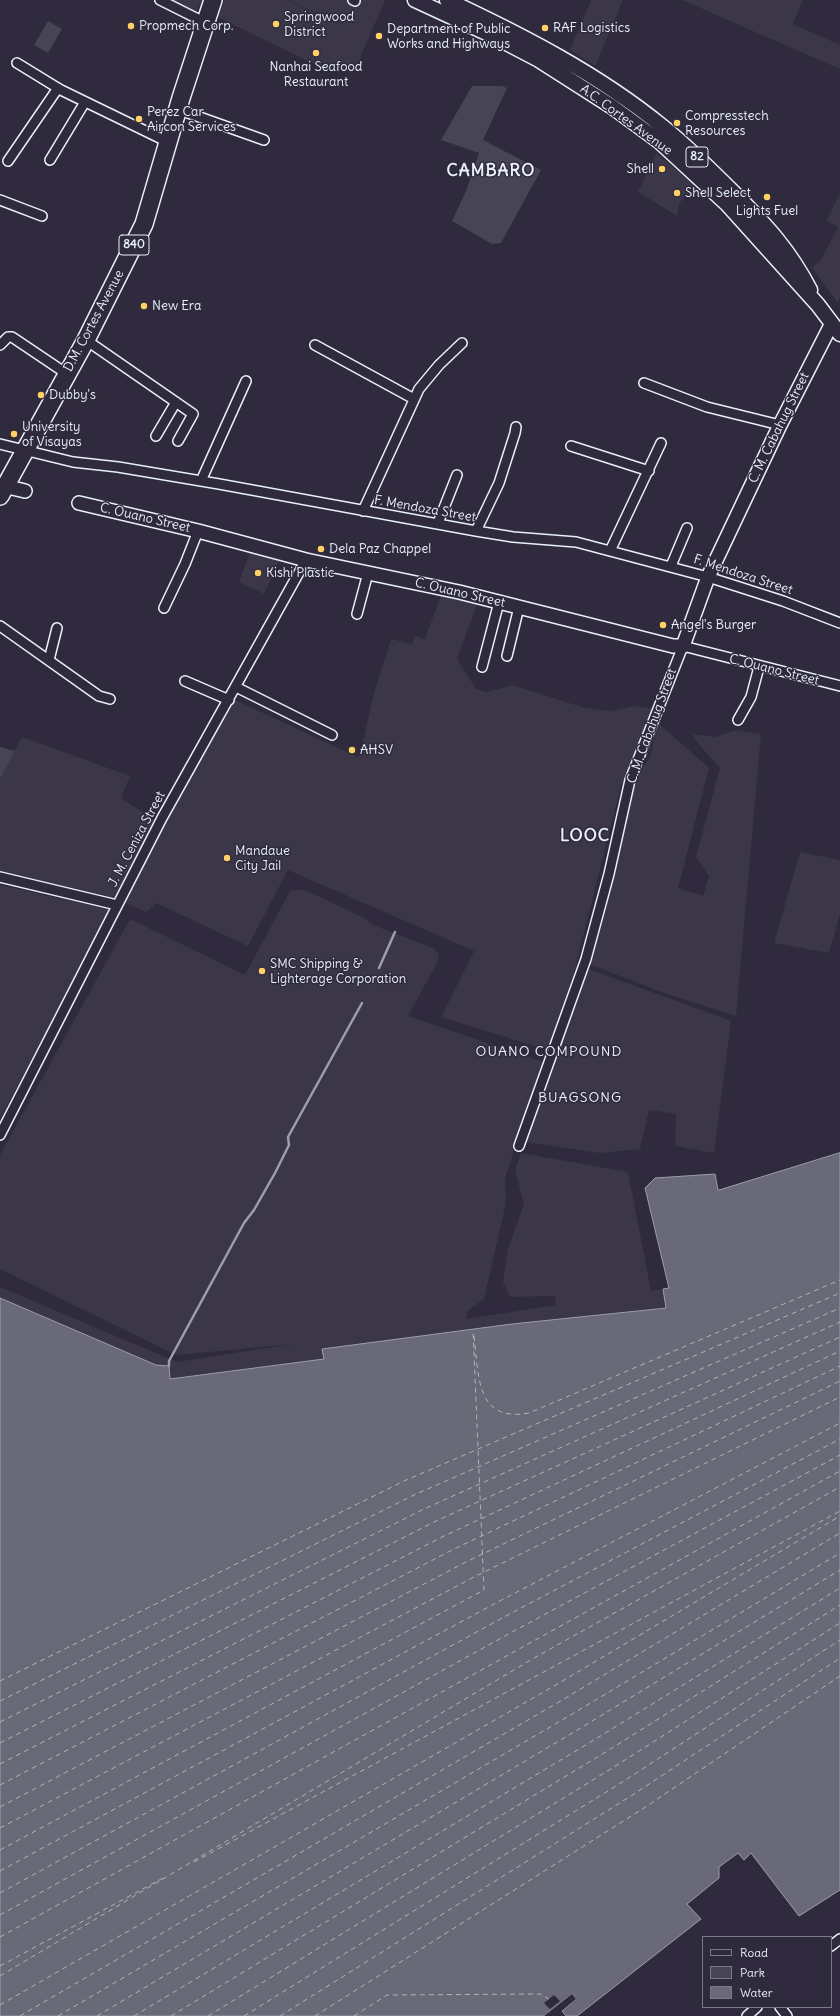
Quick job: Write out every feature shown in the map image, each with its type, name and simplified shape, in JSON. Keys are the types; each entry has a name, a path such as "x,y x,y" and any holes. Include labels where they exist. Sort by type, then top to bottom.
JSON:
{"highway":[{"name":"D.M. Cortes Avenue","path":"2,489 25,451 86,340 144,224 177,109 204,22 213,0"}],"main road":[{"name":"A.C. Cortes Avenue","path":"415,0 441,3 496,37 539,60 611,106 651,136 727,204 818,305 836,329"}],"street":[{"path":"160,0 204,22"},
{"path":"17,63 58,88 168,142"},
{"path":"8,161 58,88"},
{"path":"50,160 85,102"},
{"path":"177,109 264,140"},
{"path":"0,200 42,216"},
{"name":"C. M. Cabahug Street","path":"519,1146 586,959 609,874 630,780 683,646 708,577 780,425 836,329"},
{"path":"0,345 8,336 67,374"},
{"path":"86,340 193,414 178,441"},
{"path":"363,511 416,396 439,364 462,343"},
{"path":"316,345 416,396"},
{"path":"200,481 246,381"},
{"path":"644,383 707,407 780,425"},
{"path":"156,436 176,402"},
{"path":"476,531 499,483 516,427"},
{"path":"610,551 661,443"},
{"name":"F. Mendoza Street","path":"0,444 73,462 200,481 476,531 576,542 708,577 783,601 840,623"},
{"path":"571,446 648,471"},
{"path":"438,523 457,476"},
{"path":"2,489 25,491"},
{"name":"C. Ouano Street","path":"79,504 198,531 306,560 499,602 668,644 683,646 759,667 840,686"},
{"path":"671,566 687,528"},
{"path":"164,608 185,564 198,531"},
{"name":"J. M. Ceniza Street","path":"0,1135 176,792 229,700 306,560"},
{"path":"357,614 368,574"},
{"path":"482,667 499,602"},
{"path":"508,656 519,607"},
{"path":"0,626 99,696 110,699"},
{"path":"49,660 57,628"},
{"path":"738,720 750,697 759,667"},
{"path":"185,681 229,700"},
{"path":"236,687 332,735"},
{"path":"0,877 117,905"},
{"path":"832,1945 840,1939"},
{"path":"747,2016 756,2008"},
{"path":"781,2008 787,2016"}],"shaded area":[{"path":"167,0 202,0 195,15"},
{"name":"Springwood District","path":"225,0 285,0 358,30 287,0 385,0 354,72 318,66 218,17"},
{"path":"591,0 623,0 595,66 570,50"},
{"path":"682,0 803,0 793,24 840,45 840,69"},
{"name":"Shell","path":"656,153 694,185 679,204 677,216 638,192"},
{"path":"840,193 840,297 838,303 812,268 821,260 838,227 826,221"},
{"name":"Kishi Plastic","path":"251,549 281,557 264,594 239,582"},
{"path":"441,595 478,602 457,659 476,689 487,692 512,685 585,708 611,711 635,706 653,709 621,786 573,976 547,1050 441,1017 474,951 288,870 248,946 156,903 146,912 126,903 175,802 233,699 358,757 362,746 374,693 391,639 412,644 415,636 425,639"},
{"path":"658,723 709,768 678,888 703,896 709,876 696,857 720,768 696,741 693,734 715,737 736,730 761,734 736,1016 664,993 589,964 634,778 650,758"},
{"path":"22,737 130,776 121,798 156,821 115,899 0,873 0,779"},
{"path":"800,852 840,860 840,914 829,953 774,943"},
{"path":"0,885 111,910 0,1119"},
{"path":"305,890 364,918 373,925 433,948 439,954 437,963 408,1016 543,1062 505,1178 506,1203 484,1299 468,1311 466,1319 556,1305 555,1296 510,1297 503,1282 508,1249 524,1204 515,1170 521,1153 628,1172 651,1291 663,1289 666,1307 512,1324 323,1349 324,1359 170,1379 169,1366 156,1365 0,1298 0,1287 177,1362 294,1344 176,1355 0,1269 0,1155 130,919 245,975 290,891"},
{"path":"589,969 731,1021 714,1153 675,1146 676,1114 649,1110 640,1149 600,1153 525,1142"}],"green space":[{"path":"48,21 62,29 48,53 34,45"},
{"path":"472,86 502,86 507,88 483,140 541,170 501,243 492,244 452,221 466,191 479,153 441,140"},
{"path":"0,747 15,751 0,779"}],"water":[{"path":"840,1153 840,1890 799,1916 751,1853 744,1860 738,1853 719,1867 719,1878 687,1904 701,1919 577,2016 566,2016 562,2011 576,1999 572,1994 544,2016 0,2016 0,1298 156,1365 169,1366 170,1379 324,1359 322,1349 512,1324 666,1308 663,1289 669,1288 645,1188 655,1178 715,1174 718,1190"}],"pier":[{"path":"572,1994 576,1999 560,2012 560,2010 574,1999 572,1997 547,2016 544,2016"},
{"path":"554,1995 560,2001 550,2009 544,2003"}],"waterway":[{"path":"379,968 395,932"},
{"path":"169,1366 169,1361 244,1223 254,1210 275,1173 289,1145 288,1137 362,1003"}],"ferry route":[{"path":"474,1336 479,1380 483,1393 489,1403 498,1411 511,1414 529,1413 840,1280"},
{"path":"0,1681 404,1481 840,1293"},
{"path":"0,1701 414,1495 840,1308"},
{"path":"0,1722 424,1509 840,1322"},
{"path":"0,1850 484,1590 473,1330"},
{"path":"0,1743 434,1522 840,1337"},
{"path":"0,1764 444,1536 840,1351"},
{"path":"0,1785 454,1549 840,1366"},
{"path":"0,1807 464,1563 840,1381"},
{"path":"0,1828 474,1577 840,1397"},
{"path":"0,1871 494,1604 840,1423"},
{"path":"0,1893 504,1617 840,1439"},
{"path":"0,1915 514,1631 840,1455"},
{"path":"0,1937 840,1471"},
{"path":"0,1976 534,1658 840,1487"},
{"path":"194,1862 840,1511"},
{"path":"0,2005 554,1686 840,1516"},
{"path":"20,2016 564,1699 840,1533"},
{"path":"58,2016 574,1713 840,1553"},
{"path":"97,2016 584,1726 840,1570"},
{"path":"134,2016 594,1740 840,1588"},
{"path":"171,2016 604,1753 840,1605"},
{"path":"208,2016 614,1767 840,1623"},
{"path":"244,2016 624,1781 840,1640"},
{"path":"280,2016 634,1794 840,1658"},
{"path":"315,2016 644,1808 840,1676"},
{"path":"0,1966 163,1878"},
{"path":"354,2016 387,1995 540,1994 549,1999"}],"place":[{"name":"Springwood District","path":"276,24"},
{"name":"Propmech Corp.","path":"131,26"},
{"name":"RAF Logistics","path":"545,28"},
{"name":"Department of Public Works and Highways","path":"379,36"},
{"name":"Nanhai Seafood Restaurant","path":"316,53"},
{"name":"Perez Car Aircon Services","path":"139,119"},
{"name":"Compresstech Resources","path":"677,123"},
{"name":"Shell","path":"662,169"},
{"name":"Shell Select","path":"677,193"},
{"name":"Lights Fuel","path":"767,197"},
{"name":"New Era","path":"144,306"},
{"name":"Dubby's","path":"41,395"},
{"name":"University of Visayas","path":"14,434"},
{"name":"Dela Paz Chappel","path":"321,549"},
{"name":"Kishi Plastic","path":"258,573"},
{"name":"Angel's Burger","path":"663,625"},
{"name":"AHSV","path":"352,750"},
{"name":"Mandaue City Jail","path":"227,858"},
{"name":"SMC Shipping & Lighterage Corporation","path":"262,971"}],"district":[{"name":"CAMBARO","path":"491,171"},
{"name":"LOOC","path":"585,836"},
{"name":"OUANO COMPOUND","path":"549,1052"},
{"name":"BUAGSONG","path":"580,1098"}]}
